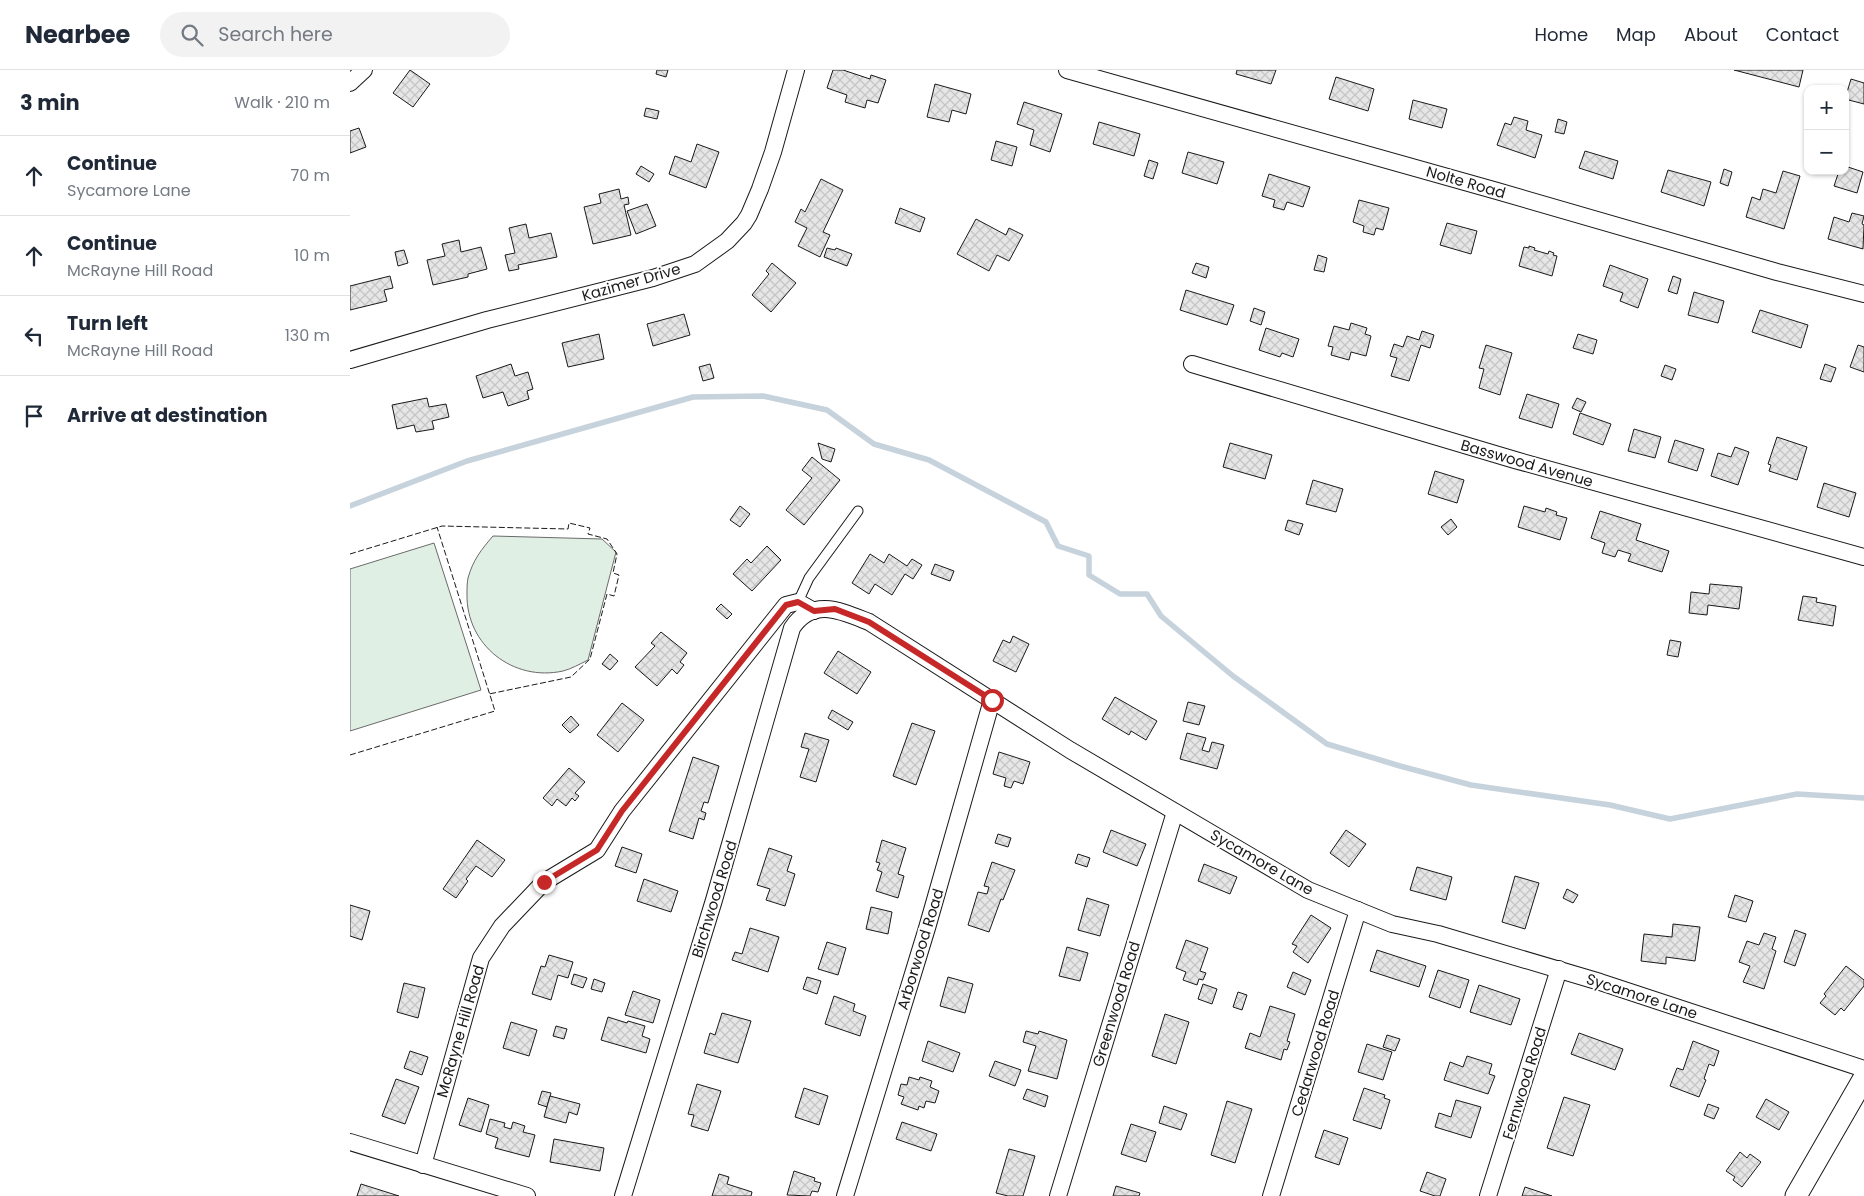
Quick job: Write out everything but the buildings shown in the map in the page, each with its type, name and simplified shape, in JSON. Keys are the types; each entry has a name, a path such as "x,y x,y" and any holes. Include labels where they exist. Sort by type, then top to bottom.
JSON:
{"street":[{"path":"350,83 364,70"},
{"name":"Kazimer Drive","path":"350,360 487,320 653,278 695,264 727,241 744,223 749,214 773,152 796,70"},
{"name":"Nolte Road","path":"1067,70 1777,272 1864,294"},
{"name":"Basswood Avenue","path":"1192,364 1516,460 1864,557"},
{"path":"798,602 814,611"},
{"name":"McRayne Hill Road","path":"422,1165 481,958 502,926 544,882 597,850 622,811 786,605 798,602"},
{"name":"Sycamore Lane","path":"814,611 835,609 869,622 1070,750 1308,890 1392,924 1438,934 1559,969 1864,1069"},
{"name":"Birchwood Road","path":"623,1196 714,900 792,628 797,620 814,611"},
{"name":"Arborwood Road","path":"845,1196 927,928 992,700"},
{"name":"Greenwood Road","path":"1058,1196 1175,812"},
{"name":"Cedarwood Road","path":"1271,1196 1358,910"},
{"name":"Fernwood Road","path":"1488,1196 1559,969"},
{"path":"1796,1196 1864,1078"},
{"path":"350,1142 528,1196"}],"lane":[{"path":"798,602 809,578 858,511"}],"green space":[{"path":"493,536 602,539 616,552 588,660 563,671 544,673 527,671 510,665 496,656 484,644 475,629 469,612 467,584 475,560"},
{"path":"434,543 481,690 350,731 350,569"}],"waterway":[{"path":"350,506 467,461 693,397 763,396 827,410 874,444 929,460 1046,522 1058,546 1089,556 1089,575 1120,594 1147,594 1161,616 1233,676 1327,744 1471,785 1610,805 1670,819 1797,794 1864,798"}],"fence":[{"path":"350,554 442,526 568,529 569,523 590,528 588,534 607,539 617,554 613,573 619,575 614,596 607,594 590,659 571,677 489,694"},
{"path":"350,755 495,711 437,527"}],"route":[{"path":"544,882 597,850 622,811 786,605 798,602 814,611 819,609 835,609 869,622 992,700"}]}
